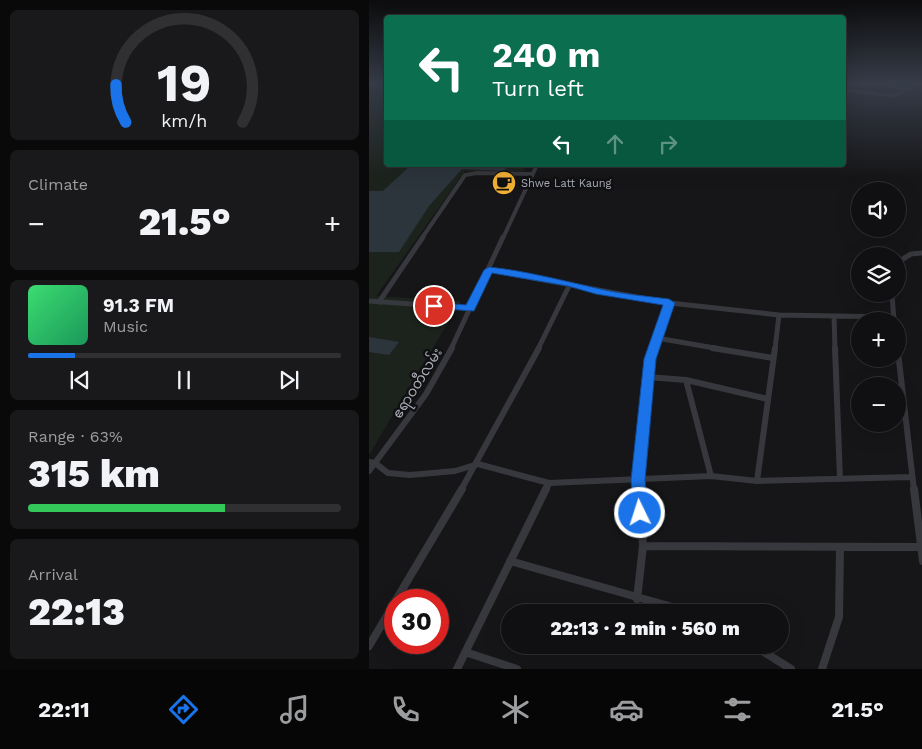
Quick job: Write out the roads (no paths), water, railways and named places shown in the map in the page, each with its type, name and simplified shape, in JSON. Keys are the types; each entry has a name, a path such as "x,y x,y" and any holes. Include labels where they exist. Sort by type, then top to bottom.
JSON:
{"street":[{"name":"ဧရာဝတီလမ်း","path":"369,471 372,462 426,394 451,351 536,167"},
{"path":"379,302 465,175 477,173 533,174"},
{"path":"906,257 922,252"},
{"path":"489,270 669,303 779,315 851,317"},
{"path":"403,589 478,464 541,348 570,284"},
{"path":"369,301 470,308"},
{"path":"637,599 643,546 638,480 648,377 650,359 669,303"},
{"path":"757,481 779,315"},
{"path":"833,316 840,479"},
{"path":"657,338 773,358"},
{"path":"900,367 922,561"},
{"path":"648,377 686,380 768,399"},
{"path":"686,380 711,476"},
{"path":"372,462 388,473 410,475 455,471 478,464 549,483 711,476 757,481 912,477"},
{"path":"457,669 549,483"},
{"path":"643,546 921,547"},
{"path":"823,669 839,617 840,547"},
{"path":"510,561 657,604"},
{"path":"369,646 384,621"},
{"path":"465,652 517,669"},
{"path":"767,654 791,669"}],"place":[{"name":"Shwe Latt Kaung","path":"504,183"}]}
